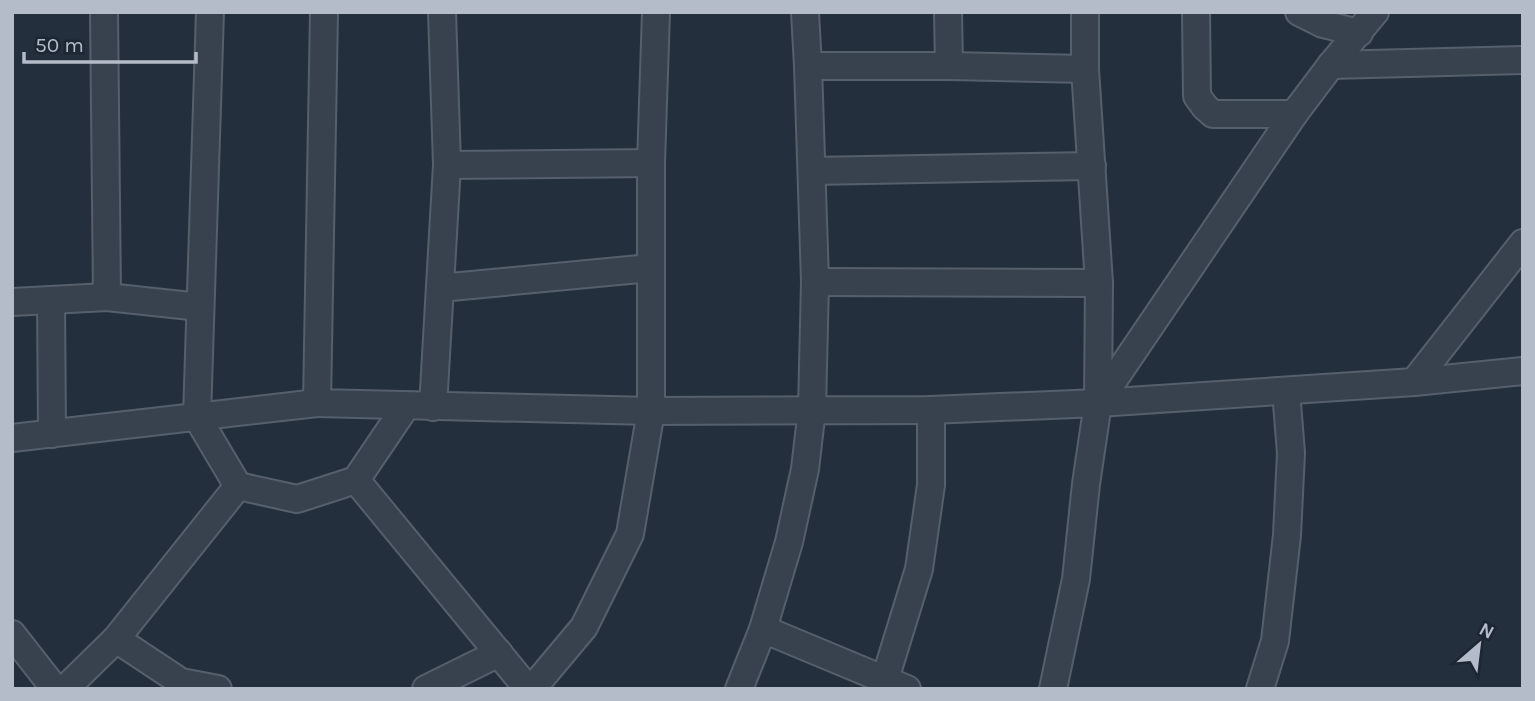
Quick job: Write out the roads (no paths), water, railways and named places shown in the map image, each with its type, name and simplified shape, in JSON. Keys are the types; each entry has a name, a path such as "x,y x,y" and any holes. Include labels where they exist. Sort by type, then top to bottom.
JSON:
{"street":[{"path":"104,12 107,297"},
{"path":"210,12 197,417 238,486 297,499 356,480 406,406"},
{"path":"317,403 324,12"},
{"path":"433,407 447,165 442,12"},
{"path":"356,480 530,689 584,627 630,534 651,411 650,268 656,12"},
{"path":"739,689 763,629 789,542 805,469 812,409 815,282 805,12"},
{"path":"948,12 948,66"},
{"path":"1052,689 1076,579 1098,403 1099,283 1085,69 1085,12"},
{"path":"1196,12 1197,96 1205,107 1213,114 1294,114"},
{"path":"1299,12 1323,24 1359,33"},
{"path":"1098,403 1294,114 1375,12"},
{"path":"1331,65 1523,60"},
{"path":"808,66 1085,69"},
{"path":"447,165 652,163"},
{"path":"812,171 1091,166"},
{"path":"1414,382 1523,243"},
{"path":"440,288 650,268"},
{"path":"815,282 1099,283"},
{"path":"12,302 107,297 200,307"},
{"path":"51,300 52,434"},
{"path":"12,438 317,403 651,411 931,410 1286,391 1523,371"},
{"path":"1260,689 1275,641 1287,535 1290,453 1286,391"},
{"path":"763,629 891,686 919,569 931,485 931,410"},
{"path":"65,689 116,639 238,486"},
{"path":"12,634 55,689"},
{"path":"116,639 181,682 218,689"},
{"path":"426,689 499,653"}]}
